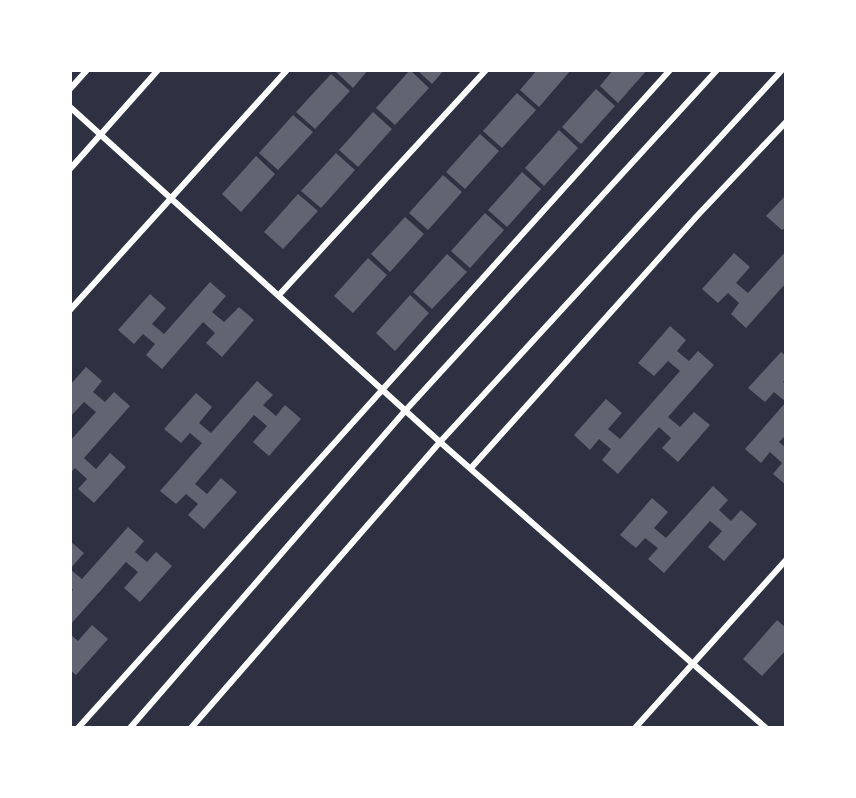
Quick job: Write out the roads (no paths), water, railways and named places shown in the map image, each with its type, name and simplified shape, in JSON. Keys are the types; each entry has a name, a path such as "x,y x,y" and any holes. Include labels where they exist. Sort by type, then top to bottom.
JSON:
{"street":[{"path":"70,89 87,70"},
{"path":"70,169 158,70"},
{"path":"70,310 287,70"},
{"path":"279,295 486,70"},
{"path":"78,728 670,70"},
{"path":"130,728 405,411 717,70"},
{"path":"191,728 440,442 782,70"},
{"path":"70,107 405,411 766,728"},
{"path":"471,468 697,216 786,122"},
{"path":"635,728 786,560"}]}
